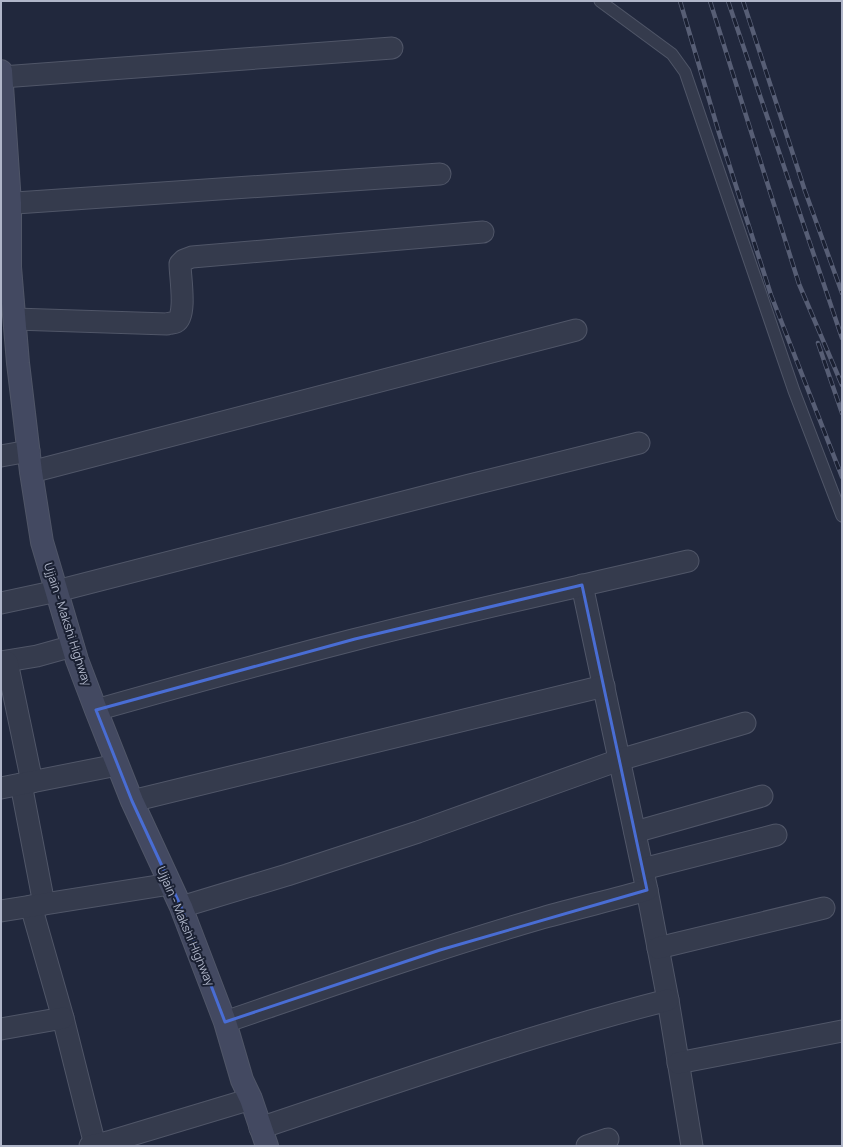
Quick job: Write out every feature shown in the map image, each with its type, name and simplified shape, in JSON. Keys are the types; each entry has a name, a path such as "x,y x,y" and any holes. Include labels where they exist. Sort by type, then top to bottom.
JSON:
{"main road":[{"name":"Ujjain - Makshi Highway","path":"1,74 10,267 30,462 42,542 73,646 96,710 132,801 181,907 225,1022 242,1080 251,1099 264,1137"}],"street":[{"path":"1,74 392,48"},
{"path":"6,204 440,174"},
{"path":"15,319 167,324 176,322 181,317 183,306 180,264 184,260 192,257 483,232"},
{"path":"1,456 30,462 576,330"},
{"path":"1,603 57,591 639,443"},
{"path":"96,710 246,667 355,639 688,561"},
{"path":"582,586 648,890 692,1146"},
{"path":"73,646 37,656 4,662 27,783 38,905 63,1018 100,1145 251,1099"},
{"path":"132,801 604,686"},
{"path":"181,907 287,875 418,832 620,760 745,723"},
{"path":"1,788 117,765"},
{"path":"635,832 762,796"},
{"path":"643,869 776,835"},
{"path":"1,911 170,884"},
{"path":"225,1022 352,978 542,918 648,890"},
{"path":"658,948 824,908"},
{"path":"264,1137 522,1041 610,1015 668,1000"},
{"path":"1,1029 63,1018"},
{"path":"678,1063 842,1031"},
{"path":"587,1146 608,1139"}],"lane":[{"path":"600,1 672,54 686,72 794,391 842,516"}],"highlighted area":[{"path":"582,585 647,890 440,950 225,1022 181,907 132,801 96,710 355,639"}],"railway":[{"path":"680,1 719,133 771,295 842,477"},
{"path":"710,1 799,284 842,385"},
{"path":"728,1 842,338"},
{"path":"743,1 805,191 842,293"},
{"path":"818,343 842,413"}]}
